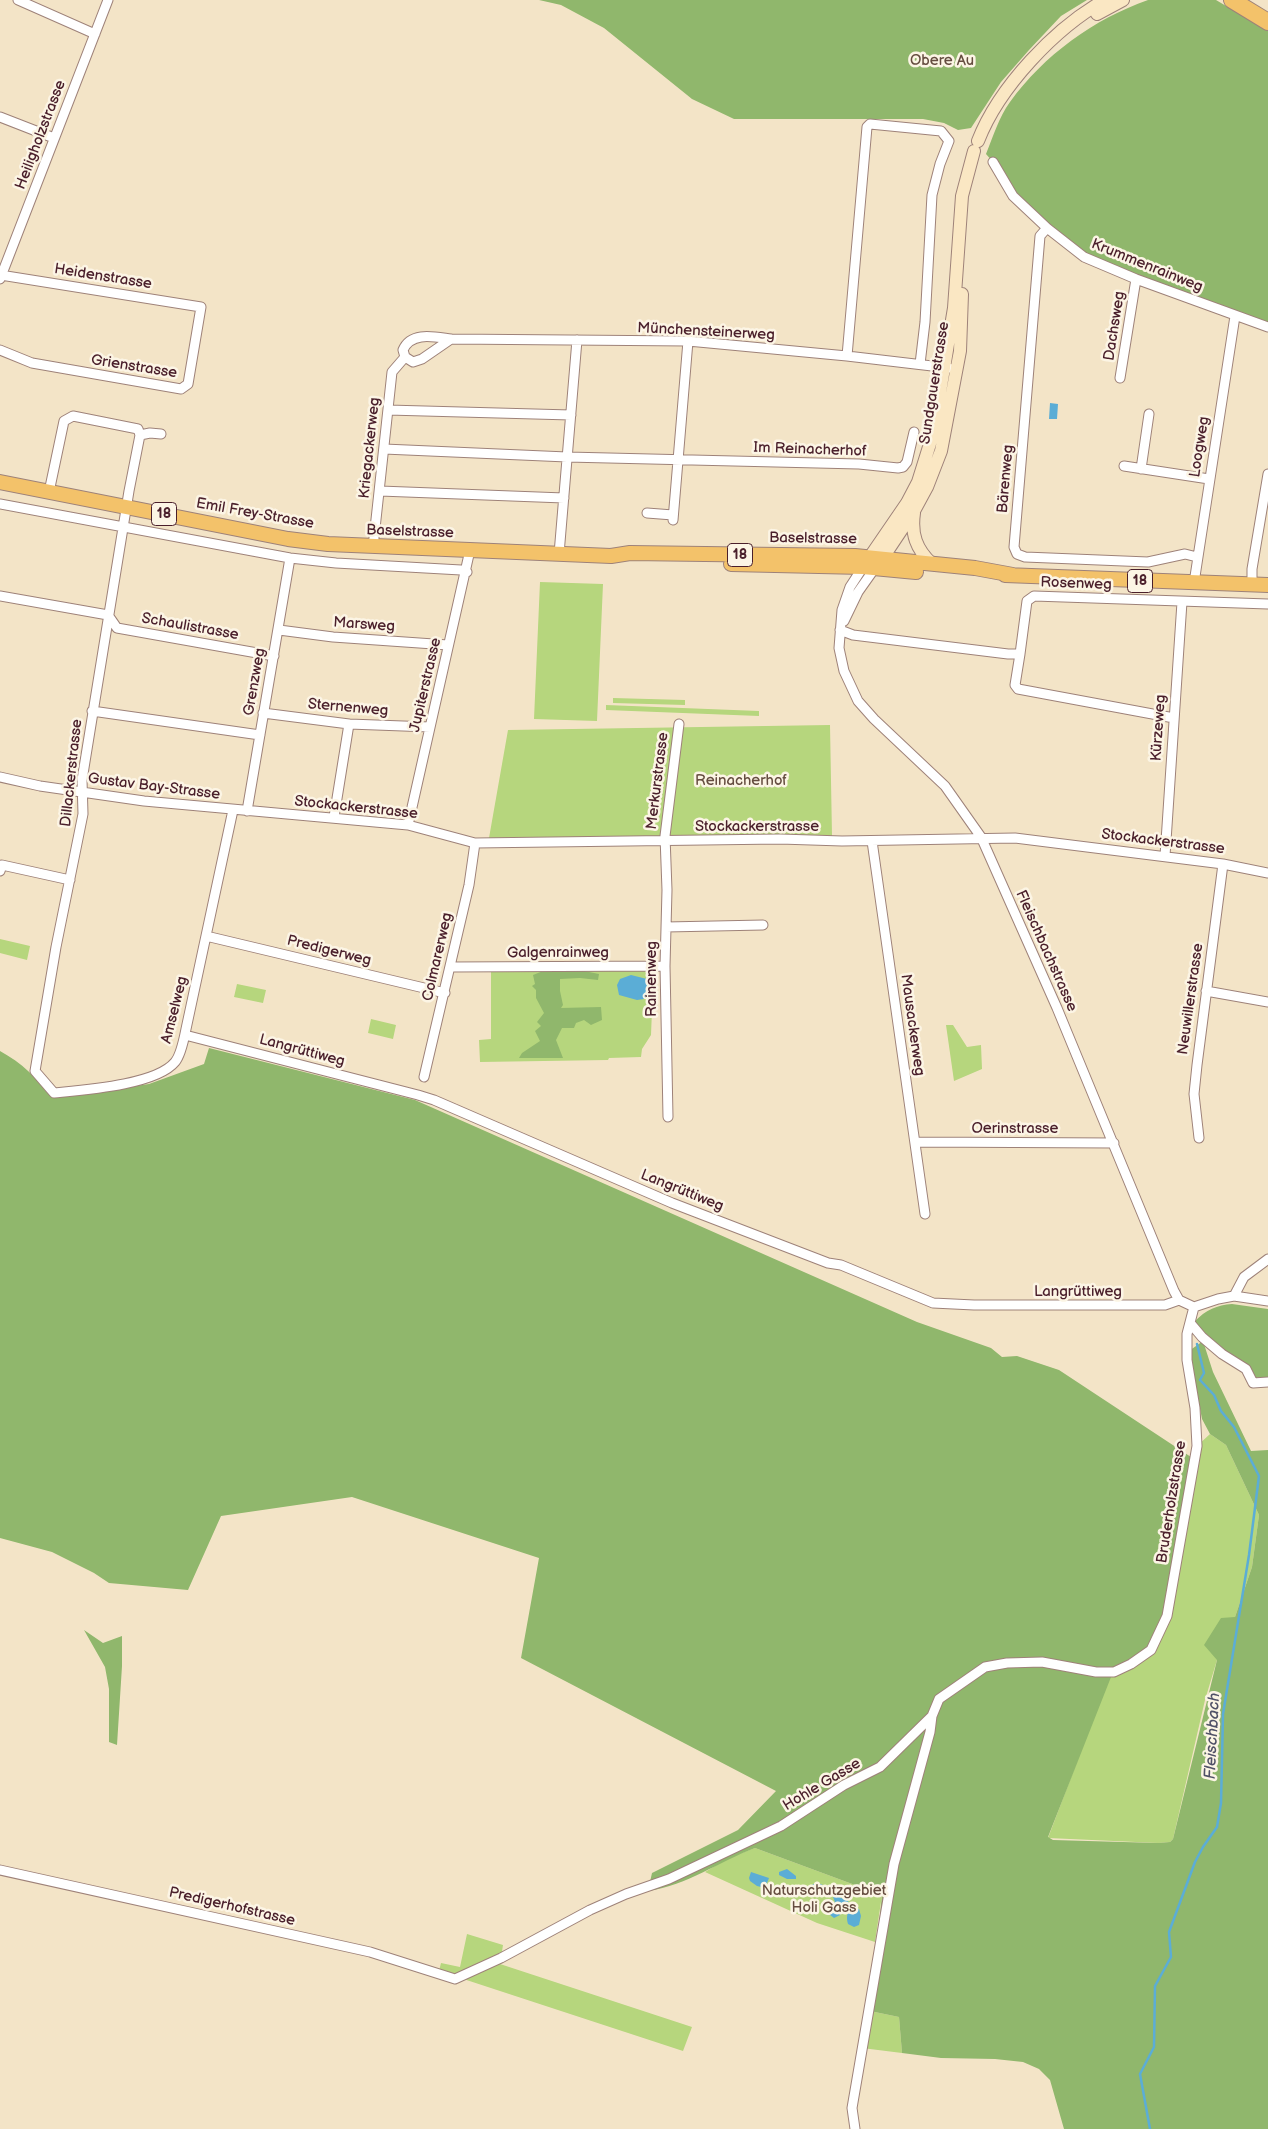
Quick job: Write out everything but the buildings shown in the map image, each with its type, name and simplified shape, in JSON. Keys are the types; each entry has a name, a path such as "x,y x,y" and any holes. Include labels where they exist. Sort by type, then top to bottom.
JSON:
{"highway":[{"path":"1232,0 1268,22"}],"main road":[{"name":"Sundgauerstrasse","path":"872,563 914,511 927,487 941,451 951,368 962,196 984,125 1001,97 1031,60 1081,15 1105,0"},
{"name":"Sundgauerstrasse","path":"1031,60 1092,17 1123,0"},
{"name":"Sundgauerstrasse","path":"872,563 918,482 951,368"},
{"name":"Emil Frey-Strasse","path":"0,482 288,539 328,544"},
{"path":"914,511 914,537 922,553 932,564"},
{"name":"Baselstrasse","path":"328,544 610,556 630,553 786,554 975,576 1013,575 1268,585"},
{"name":"Baselstrasse","path":"610,556 630,561 837,567 872,563 932,564 975,568 1013,575"}],"street":[{"name":"Heiligholzstrasse","path":"1,276 108,0"},
{"path":"23,1 94,34"},
{"path":"0,117 54,138"},
{"path":"847,356 868,127 870,124 911,127 941,131 949,141 940,164 932,195 925,322 920,364"},
{"name":"Krummenrainweg","path":"993,162 1013,196 1047,228 1084,257 1136,279 1268,327"},
{"name":"Bärenweg","path":"1047,228 1040,236 1014,547 1017,554 1025,557 1148,562 1185,554 1197,557"},
{"name":"Heidenstrasse","path":"1,276 202,307"},
{"name":"Dachsweg","path":"1120,378 1136,279"},
{"name":"Grienstrasse","path":"0,350 32,363 181,389 188,384 202,307"},
{"name":"Loogweg","path":"1194,583 1235,316"},
{"name":"Münchensteinerweg","path":"405,357 403,350 406,344 414,338 688,341 951,368"},
{"path":"405,357 414,362 422,359 451,339"},
{"path":"559,554 577,340"},
{"path":"647,513 673,517 688,341"},
{"name":"Kriegackerweg","path":"373,547 392,372 405,357"},
{"path":"388,410 571,415"},
{"path":"1141,469 1149,414"},
{"path":"49,492 64,420 73,416 138,429 140,435 150,433 161,434"},
{"name":"Im Reinacherhof","path":"384,449 567,457 859,464 898,468 904,467 907,462 914,432"},
{"name":"Dillackerstrasse","path":"35,1071 56,947 83,814 82,780 92,711 140,435"},
{"path":"1124,466 1209,479"},
{"path":"1252,584 1252,569 1268,474"},
{"path":"380,491 564,498"},
{"path":"0,504 290,558 336,563 461,570 467,572"},
{"name":"Jupiterstrasse","path":"408,825 448,645 467,572 470,550"},
{"name":"Grenzweg","path":"246,811 290,558"},
{"name":"Fleischbachstrasse","path":"872,563 850,587 842,610 839,648 844,671 858,701 874,720 945,786 980,837 1057,1008 1179,1300"},
{"name":"Fleischbachstrasse","path":"840,630 872,563"},
{"name":"Baselstrasse","path":"837,567 846,575 850,587"},
{"path":"0,596 108,615"},
{"name":"Rosenweg","path":"1174,718 1018,690 1015,685 1027,600 1034,596 1268,604"},
{"name":"Kürzeweg","path":"1165,856 1182,602"},
{"name":"Schaulistrasse","path":"108,615 117,628 274,656"},
{"name":"Marsweg","path":"278,630 333,637 448,645"},
{"path":"840,630 861,636 1020,654"},
{"path":"92,711 260,735"},
{"name":"Sternenweg","path":"264,713 349,724 430,727"},
{"path":"334,818 349,724"},
{"name":"Merkurstrasse","path":"665,841 679,724"},
{"name":"Gustav Bay-Strasse","path":"0,777 82,792 246,811"},
{"name":"Amselweg","path":"35,1071 54,1093 137,1081 161,1074 176,1061 185,1035 232,810"},
{"name":"Stockackerstrasse","path":"246,811 408,825 475,843 1015,838 1223,864 1268,873"},
{"name":"Mausackerweg","path":"872,840 925,1214"},
{"name":"Rainenweg","path":"665,841 668,1117"},
{"name":"Colmarerweg","path":"424,1077 469,885 475,843"},
{"name":"Neuwillerstrasse","path":"1199,1138 1194,1094 1223,864"},
{"path":"0,872 2,865 70,880"},
{"path":"666,927 763,925"},
{"name":"Predigerweg","path":"206,936 445,993"},
{"name":"Galgenrainweg","path":"451,967 665,966"},
{"path":"1206,991 1268,1002"},
{"name":"Langrüttiweg","path":"185,1035 418,1094 672,1203 828,1262 841,1264 933,1303 1164,1306 1179,1300"},
{"name":"Oerinstrasse","path":"915,1142 1114,1143"},
{"path":"1234,1296 1244,1278 1268,1258"},
{"path":"1179,1300 1194,1307 1234,1296 1268,1301"},
{"name":"Bruderholzstrasse","path":"1167,1616 1196,1446 1195,1408 1187,1360 1187,1334 1194,1307"},
{"path":"1190,1324 1222,1354 1246,1369 1253,1383 1268,1382"},
{"name":"Hohle Gasse","path":"455,1979 501,1958 590,1910 626,1894 669,1879 781,1826 844,1785 880,1767 932,1716 939,1699 985,1667 1007,1663 1042,1662 1096,1672 1114,1672 1131,1664 1150,1650 1167,1616"},
{"path":"855,2129 852,2108 894,1864 930,1732 932,1716"},
{"name":"Predigerhofstrasse","path":"0,1870 370,1952 455,1979"}],"green space":[{"name":"Obere Au","path":"539,0 1087,0 1061,16 1029,50 1001,82 971,128 958,130 944,123 923,119 734,119 692,99 604,28 561,5"},
{"path":"1148,0 1216,0 1268,31 1268,327 1084,257 1013,196 993,162 986,154 996,127 1006,108 1038,69 1054,54 1090,28 1108,17"},
{"path":"540,582 603,584 597,721 534,719"},
{"path":"613,698 685,700 685,705 613,703"},
{"path":"606,705 759,711 759,716 606,710"},
{"name":"Reinacherhof","path":"830,725 832,836 489,838 508,730"},
{"path":"0,939 30,946 27,960 0,953"},
{"path":"657,967 658,1008 652,1010 651,1035 642,1049 641,1057 609,1058 608,1060 480,1062 479,1040 491,1039 491,969"},
{"path":"579,970 599,974 598,980 580,978 560,979 563,1005 561,1008 601,1007 602,1020 591,1025 584,1020 576,1023 574,1028 562,1028 556,1040 563,1058 519,1058 522,1053 540,1041 535,1031 541,1026 537,1022 544,1013 536,998 536,990 532,986 535,984 533,975 543,971"},
{"path":"237,984 266,990 263,1003 234,997"},
{"path":"371,1019 396,1025 393,1039 368,1033"},
{"path":"946,1025 953,1025 967,1047 981,1045 982,1069 954,1081"},
{"path":"209,1048 415,1100 917,1322 991,1348 1002,1357 1017,1356 1059,1370 1194,1459 1167,1616 1151,1650 1113,1672 1048,1837 1053,1840 1158,1843 1170,1842 1173,1839 1217,1660 1204,1645 1221,1618 1235,1617 1252,1567 1259,1515 1226,1445 1210,1434 1202,1419 1189,1351 1203,1341 1213,1372 1251,1451 1268,1450 1268,2129 1064,2129 1050,2080 1039,2069 1023,2062 995,2059 941,2058 902,2053 899,2017 870,2011 882,1895 755,1848 676,1884 648,1891 652,1873 738,1830 776,1791 521,1658 539,1558 352,1497 221,1516 188,1590 109,1583 94,1573 52,1552 0,1538 0,1051 29,1072 52,1098 149,1084 204,1064"},
{"path":"1232,1304 1268,1309 1268,1377 1253,1378 1203,1335 1195,1321 1212,1309"},
{"path":"1210,1434 1226,1445 1259,1515 1252,1567 1235,1617 1217,1660 1205,1700 1173,1839 1170,1842 1158,1843 1048,1838 1197,1446"},
{"path":"84,1630 103,1643 122,1636 117,1745 109,1742 109,1689 105,1667"},
{"name":"Naturschutzgebiet Holi Gass","path":"755,1848 882,1895 875,1942 817,1923 705,1872 728,1858"},
{"path":"467,1934 503,1945 500,1964 692,2027 683,2051 439,1971 441,1963 460,1967"},
{"path":"870,2011 899,2017 902,2053 862,2048"}],"water":[{"path":"1050,403 1058,404 1057,419 1049,419"},
{"path":"631,975 647,979 648,989 644,999 637,1000 619,995 617,985 620,979"},
{"path":"787,1869 796,1876 796,1879 787,1879 779,1875 779,1872"},
{"path":"751,1872 769,1878 765,1888 757,1886 750,1881"},
{"path":"813,1884 821,1884 827,1888 827,1891 824,1893 811,1889"},
{"path":"837,1896 848,1901 849,1904 840,1915 834,1918 829,1914 828,1908 835,1902 833,1897"},
{"path":"852,1907 859,1909 861,1916 859,1925 854,1927 848,1924 847,1919"}],"waterway":[{"name":"Fleischbach","path":"1150,2129 1140,2074 1154,2047 1155,1986 1171,1957 1169,1932 1195,1862 1217,1827 1221,1803 1223,1714 1249,1555 1259,1476 1234,1427 1221,1411 1214,1395 1200,1380 1204,1373 1197,1344"}]}
